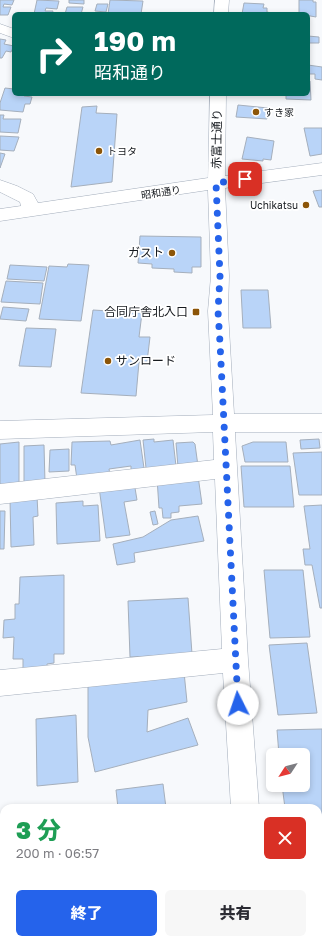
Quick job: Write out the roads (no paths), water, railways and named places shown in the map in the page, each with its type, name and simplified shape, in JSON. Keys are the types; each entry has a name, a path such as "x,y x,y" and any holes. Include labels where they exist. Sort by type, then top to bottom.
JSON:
{"street":[{"path":"221,12 222,0"},
{"path":"0,28 12,33"},
{"name":"赤富士通り","path":"218,96 216,183 220,276 218,311 235,660 244,804"},
{"name":"昭和通り","path":"0,215 322,169"},
{"path":"0,186 27,198 32,211"},
{"path":"0,430 224,423 322,423"},
{"path":"0,494 226,468"},
{"path":"0,683 235,660"}],"place":[{"name":"すき家","path":"256,112"},
{"name":"トヨタ","path":"99,151"},
{"name":"Uchikatsu","path":"306,205"},
{"name":"ガスト","path":"172,253"},
{"name":"合同庁舎北入口","path":"196,312"},
{"name":"サンロード","path":"108,361"}]}
